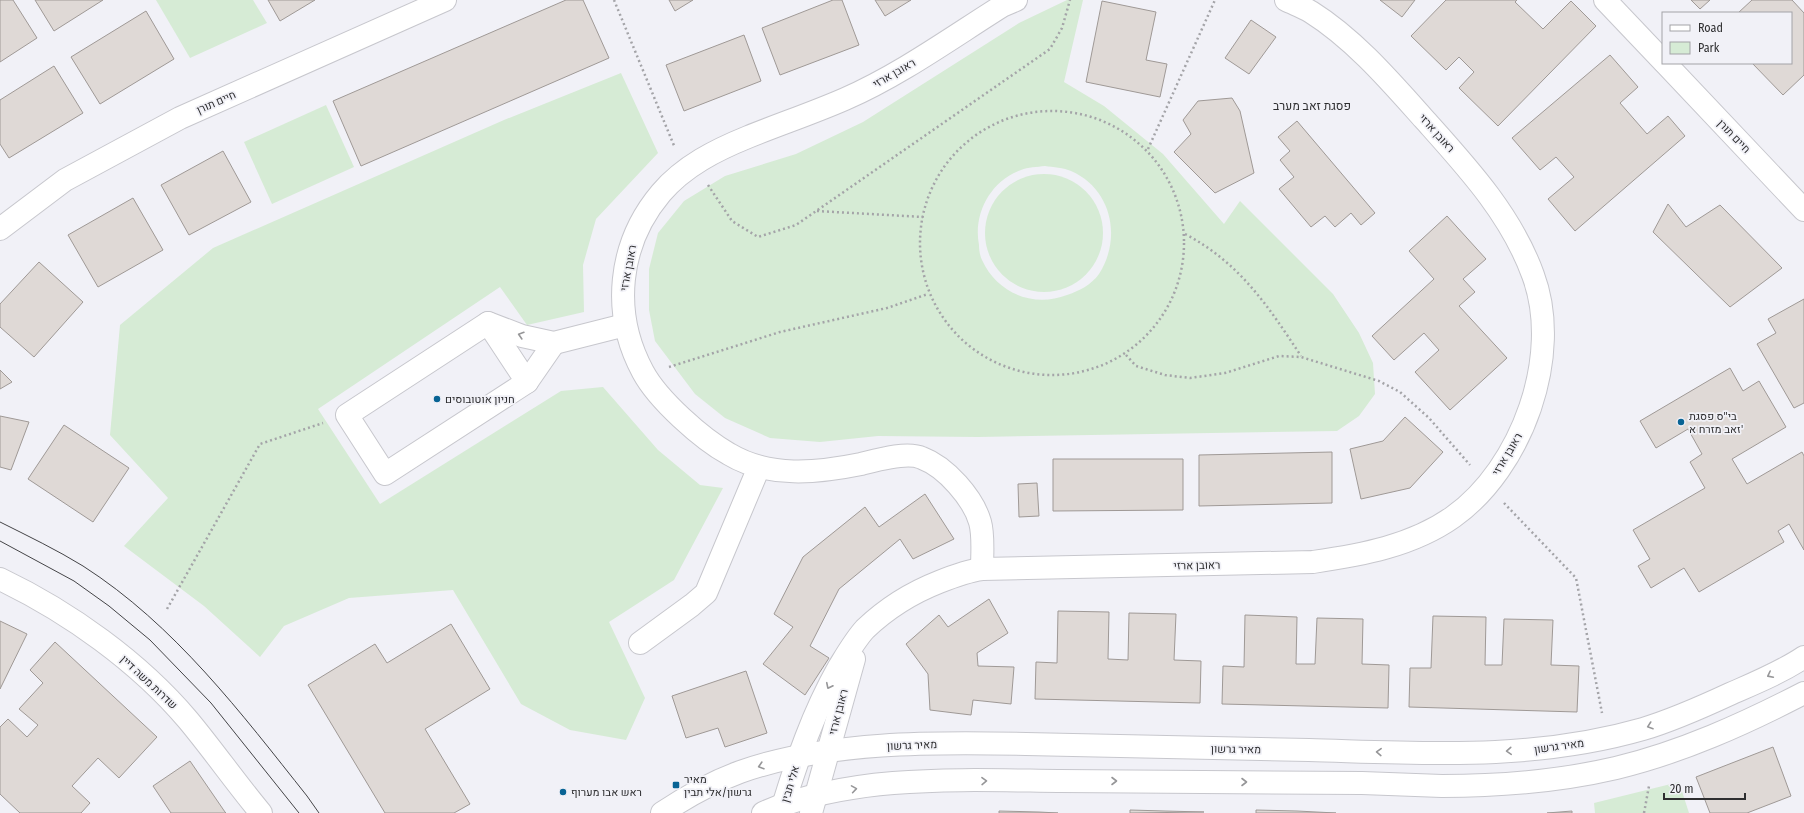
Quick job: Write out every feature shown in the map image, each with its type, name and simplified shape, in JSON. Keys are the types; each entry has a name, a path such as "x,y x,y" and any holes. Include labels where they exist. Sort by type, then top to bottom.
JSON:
{"street":[{"name":"חיים תורן","path":"0,229 65,180 180,118 445,0"},
{"name":"ראובן ארזי","path":"982,569 980,523 971,503 959,486 944,472 921,456 892,456 852,465 819,470 787,472 759,467 731,456 708,440 679,415 643,374 625,326 622,304 624,279 634,235 647,211 663,191 690,168 712,152 846,99 894,74 1002,6 1016,0"},
{"name":"ראובן ארזי","path":"799,756 813,718 846,655 865,630 888,610 910,594 966,572 982,569 1313,562 1357,556 1422,534 1453,517 1498,472 1515,443 1528,414 1538,378 1542,348 1542,310 1534,277 1523,248 1507,221 1483,188 1378,67 1311,12 1286,0"},
{"name":"חיים תורן","path":"1605,0 1662,60"},
{"name":"חיים תורן","path":"1666,64 1804,210"},
{"path":"488,324 522,336 554,343 625,326"},
{"path":"488,324 347,415 385,474 527,382 554,343"},
{"path":"488,324 527,382"},
{"path":"640,643 706,593 759,467"},
{"name":"שדרות משה דיין","path":"0,579 62,614 94,635 137,668 188,719 257,809"},
{"name":"ראובן ארזי","path":"813,804 849,674 865,630"},
{"name":"מאיר גרשון","path":"662,813 702,789 739,772 799,756 892,746 978,743 1444,755 1529,750 1565,746 1608,738 1686,714 1759,681 1804,657"},
{"path":"763,813 782,808 813,804 870,786 910,783 996,781 1358,783 1444,786 1532,781 1569,777 1614,769 1653,758 1733,728 1804,693"},
{"name":"אלי תבין","path":"782,808 799,756"}],"path":[{"path":"614,0 690,168 732,221 758,237 796,224 1050,49 1062,28 1070,0"},
{"path":"1148,149 1215,0"},
{"path":"1054,109 1105,120 1148,149 1176,192 1185,234 1182,276 1160,322 1126,355 1075,374 1041,375 997,365 955,335 928,294 918,243 927,197 947,162 978,133 1009,117 1054,109"},
{"path":"817,210 923,217"},
{"path":"1185,234 1206,245 1232,265 1258,295 1301,357"},
{"path":"643,374 780,332 887,308 928,294"},
{"path":"1126,355 1136,366 1165,375 1190,378 1225,373 1279,356 1301,357 1379,381 1400,392 1429,418 1487,484 1576,578 1608,738"},
{"path":"167,609 260,444 347,415"}],"green space":[{"path":"156,0 253,0 267,23 190,58"},
{"path":"1067,0 1083,0 1064,82 1104,106 1163,154 1224,224 1240,201 1333,294 1359,333 1373,363 1375,394 1359,416 1337,431 978,437 878,436 820,442 770,438 725,418 695,394 655,341 649,310 649,269 658,233 684,201 725,176 796,154 863,122 1019,23","holes":["1045,166 1062,168 1085,179 1096,190 1104,202 1109,216 1111,230 1110,245 1106,260 1096,278 1084,287 1071,293 1054,299 1041,300 1017,295 997,281 989,272 981,258 978,233 981,211 993,190 1010,175 1024,169"]},
{"path":"621,73 658,153 596,219 583,265 584,312 527,325 500,287 318,409 380,504 561,391 603,387 658,450 700,485 723,488 674,580 609,622 645,698 626,740 570,730 521,704 453,590 349,598 284,626 260,657 204,606 124,546 168,498 110,435 120,325 213,248 504,120"},
{"path":"326,105 354,167 272,204 244,142"},
{"path":"1044,174 1067,178 1086,191 1099,210 1103,233 1099,256 1086,275 1067,288 1044,292 1021,288 1002,275 989,256 985,233 989,210 1002,191 1021,178"},
{"path":"1679,782 1689,813 1595,813 1594,803"}],"building":[{"path":"0,0 13,0 37,38 0,62"},
{"path":"35,0 103,0 54,31"},
{"path":"268,0 315,0 280,21"},
{"path":"566,0 583,0 609,58 361,166 333,101"},
{"path":"669,0 693,0 675,11"},
{"path":"833,0 842,0 859,45 780,75 762,28"},
{"path":"875,0 911,0 885,16"},
{"path":"1380,0 1415,0 1402,17"},
{"path":"1446,0 1517,0 1515,2 1543,29 1571,1 1596,26 1498,126 1459,88 1474,72 1459,57 1446,70 1411,36"},
{"path":"1691,0 1710,0 1700,9"},
{"path":"1752,0 1792,0 1804,13 1804,75 1783,95 1753,64 1792,64 1792,12 1739,12"},
{"path":"1102,1 1156,12 1146,60 1167,64 1160,97 1086,82"},
{"path":"146,11 174,59 100,104 71,57"},
{"path":"1251,20 1276,37 1249,74 1225,58"},
{"path":"744,35 761,81 684,111 666,65"},
{"path":"1610,55 1638,87 1620,103 1647,134 1668,116 1685,136 1575,231 1548,199 1574,177 1556,157 1540,170 1512,138"},
{"path":"54,66 83,113 9,158 0,144 0,100"},
{"path":"1232,98 1240,111 1254,173 1215,193 1174,152 1191,134 1183,120 1198,101"},
{"path":"1297,121 1375,213 1361,225 1351,213 1335,227 1325,216 1311,227 1279,189 1294,177 1280,160 1290,151 1278,137"},
{"path":"223,151 251,202 189,235 161,185"},
{"path":"133,198 163,250 98,287 68,235"},
{"path":"1668,204 1686,227 1720,205 1782,268 1730,307 1653,232"},
{"path":"1447,216 1486,259 1463,279 1475,292 1459,306 1507,358 1450,410 1415,372 1439,350 1424,333 1394,360 1372,336 1434,279 1409,251"},
{"path":"39,262 83,302 34,357 0,327 0,304"},
{"path":"1804,299 1804,403 1794,408 1757,344 1776,333 1768,319"},
{"path":"1730,368 1743,391 1759,381 1786,427 1732,459 1747,484 1802,452 1804,456 1804,550 1789,524 1778,531 1784,542 1699,592 1684,568 1651,588 1638,566 1650,559 1633,530 1705,488 1690,462 1702,454 1688,429 1656,448 1640,421"},
{"path":"0,370 12,382 0,389"},
{"path":"0,416 29,422 11,470 0,467"},
{"path":"1405,417 1443,452 1410,488 1361,499 1350,449 1383,441"},
{"path":"64,425 129,468 93,522 28,479"},
{"path":"1332,452 1332,503 1199,506 1199,455"},
{"path":"1053,459 1183,459 1183,510 1053,511"},
{"path":"1037,483 1039,516 1019,517 1018,484"},
{"path":"925,494 954,539 913,559 900,539 839,589 810,646 829,658 805,695 763,664 793,627 774,614 803,557 865,507 879,527"},
{"path":"989,599 1008,633 977,653 978,666 1014,667 1011,704 973,700 971,715 930,710 928,674 906,644 939,615 948,627"},
{"path":"1058,611 1109,612 1108,659 1128,660 1129,613 1176,614 1174,660 1201,661 1200,703 1035,699 1036,662 1057,663"},
{"path":"1245,615 1297,617 1296,664 1315,664 1317,618 1363,619 1362,664 1389,665 1388,708 1222,704 1223,666 1244,667"},
{"path":"1433,616 1486,617 1485,665 1502,665 1504,619 1553,620 1551,665 1579,666 1577,712 1409,707 1410,668 1431,668"},
{"path":"0,621 27,634 0,689"},
{"path":"451,624 490,689 425,729 470,804 454,813 385,813 308,685 375,644 387,663"},
{"path":"55,642 157,737 119,778 98,758 72,786 90,803 81,813 20,813 0,794 0,727 8,719 27,737 38,725 19,709 43,683 30,670"},
{"path":"746,671 767,733 725,747 718,728 686,738 672,696"},
{"path":"1773,747 1791,796 1747,813 1710,813 1696,777"},
{"path":"190,761 226,813 171,813 153,786"},
{"path":"1130,810 1165,811 1204,812 1130,813"},
{"path":"1256,810 1297,811 1336,813 1256,813"},
{"path":"999,811 1039,812 1058,813 999,813"},
{"path":"1572,811 1572,813 1547,813"}],"tram line":[{"path":"0,522 83,566 116,589 148,615 205,672 231,702 319,813"},
{"path":"0,541 74,581 109,606 150,640 211,703 299,813"}],"place":[{"name":"חניון אוטובוסים","path":"437,399"},
{"name":"בי\"ס פסגת זאב מזרח א'","path":"1681,422"},
{"name":"מאיר גרשון/אלי תבין","path":"676,785"},
{"name":"ראש אבו מערוף","path":"563,792"}],"district":[{"name":"פסגת זאב מערב","path":"1312,106"}]}
